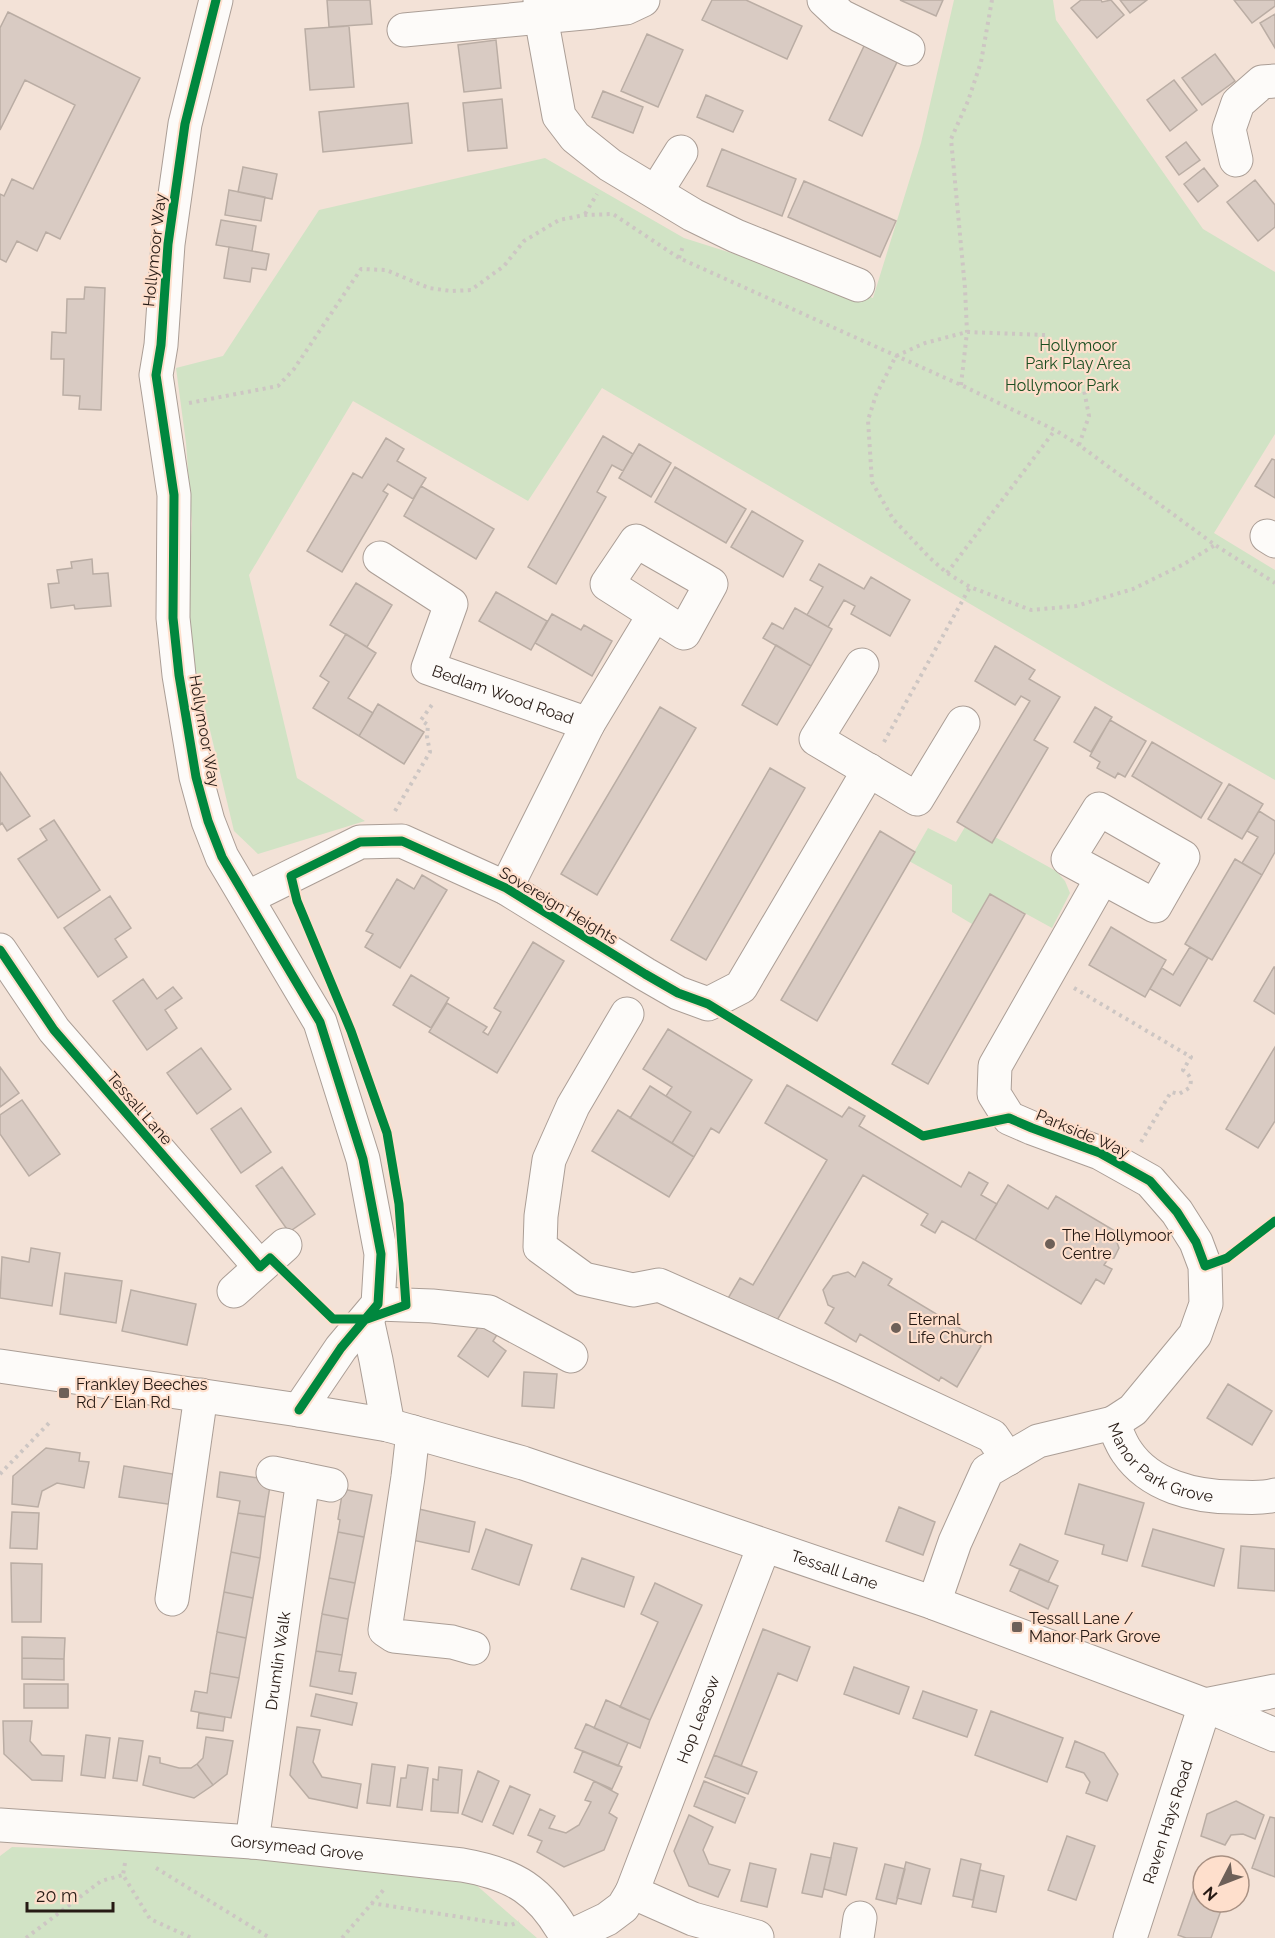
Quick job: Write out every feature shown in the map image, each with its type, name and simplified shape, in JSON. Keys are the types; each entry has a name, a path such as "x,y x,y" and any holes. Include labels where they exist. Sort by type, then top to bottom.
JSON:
{"street":[{"name":"Hollymoor Way","path":"216,0 185,124 168,244 161,345 156,375 174,495 173,618 179,675 189,738 208,821 222,857 320,1022 363,1159 381,1254 373,1312 376,1360 400,1429 408,1477 385,1630 394,1636 452,1642 473,1648"},
{"path":"404,30 541,8 626,8 643,0"},
{"path":"824,0 841,16 909,49"},
{"path":"541,8 559,116 575,137 610,165 693,214 736,236 858,285"},
{"path":"1236,160 1229,129 1238,103 1262,82 1275,81"},
{"path":"656,192 681,152"},
{"path":"636,541 711,584 684,633 642,607 607,584 636,541"},
{"name":"Bedlam Wood Road","path":"380,558 451,604 428,668 588,724"},
{"name":"Bedlam Wood Road","path":"506,888 588,724 642,607"},
{"path":"862,665 816,739 876,756 917,799 963,723"},
{"name":"Sovereign Heights","path":"247,898 360,842 402,841 506,888 678,993 708,1004 741,987 876,756"},
{"path":"1100,809 1183,857 1155,906 1102,878 1068,859 1100,809"},
{"name":"Parkside Way","path":"1102,878 995,1066 994,1094 1009,1118 1100,1153 1150,1180 1176,1212 1196,1242 1205,1266 1206,1304 1195,1335 1133,1410 1113,1423"},
{"name":"Tessall Lane","path":"0,950 54,1030 260,1267"},
{"path":"627,1014 573,1106 549,1160 541,1216 540,1246 584,1280 633,1290 659,1285 844,1367 992,1436 1008,1459"},
{"path":"234,1291 285,1245"},
{"path":"299,1410 341,1348 373,1312 432,1306 489,1312 571,1356"},
{"name":"Tessall Lane","path":"0,1366 299,1410 400,1429 523,1462 934,1603 1275,1735"},
{"path":"172,1599 201,1395"},
{"name":"Manor Park Grove","path":"934,1603 955,1542 987,1471 1038,1441 1113,1423 1127,1452 1147,1473 1177,1490 1222,1497 1275,1495"},
{"name":"Drumlin Walk","path":"252,1842 303,1479"},
{"name":"Hop Leasow","path":"567,1938 607,1919 623,1907 632,1892 764,1546"},
{"path":"1205,1706 1275,1691"},
{"name":"Raven Hays Road","path":"1130,1938 1205,1706"},
{"name":"Gorsymead Grove","path":"0,1825 252,1842 486,1869 506,1876 529,1889 549,1910 567,1938"},
{"path":"632,1892 693,1919 757,1937"}],"path":[{"path":"961,385 968,332 951,139 968,102 981,62 992,0"},
{"path":"585,215 597,194"},
{"path":"159,406 190,403 278,386 294,369 361,269 386,270 429,288 451,291 471,290 504,266 525,241 559,220 585,215 613,214 679,258 961,385 1055,430 1079,445 1215,545 1275,583"},
{"path":"1046,335 968,332 925,343 896,356 876,395 868,420 872,482 893,519 947,573 970,587 1031,610 1076,606 1133,589 1184,564 1215,545"},
{"path":"1079,445 1089,416 1084,390"},
{"path":"947,573 1055,430"},
{"path":"876,756 970,587"},
{"path":"377,841 430,752 427,737 428,725 421,720 437,698 464,680"},
{"path":"1048,972 1191,1057 1184,1070 1190,1077 1189,1088 1179,1094 1171,1092 1127,1167"},
{"path":"0,1474 49,1423"},
{"path":"127,1834 123,1875 150,1919 192,1938"},
{"path":"342,1938 410,1859"},
{"path":"148,1864 270,1938"},
{"path":"26,1938 101,1881 123,1875"},
{"path":"371,1903 511,1924 549,1910"}],"green space":[{"name":"Hollymoor Park","path":"954,0 1053,0 1056,20 1203,229 1275,272 1275,434 1214,533 1275,570 1275,780 1110,686 602,388 528,501 353,401 249,575 297,778 365,821 258,854 234,831 190,646 186,600 192,524 186,443 176,368 223,356 319,210 545,158 684,238 873,298 921,143"},
{"path":"965,827 991,843 995,837 1056,871 1065,881 1070,893 1052,928 990,894 972,924 952,912 952,885 909,861 928,828 956,842"},
{"path":"12,1847 204,1853 475,1884 537,1938 0,1938 0,1856"}],"building":[{"path":"327,0 370,0 372,24 329,27"},
{"path":"712,0 746,0 802,26 787,59 702,20"},
{"path":"900,0 943,0 936,16"},
{"path":"1081,0 1101,0 1102,2 1111,0 1124,15 1097,38 1071,8"},
{"path":"1120,0 1147,0 1130,13"},
{"path":"1234,0 1275,0 1275,6 1252,23"},
{"path":"8,12 140,78 60,239 46,232 37,251 17,241 6,262 0,259 0,194 4,196 12,179 33,189 75,105 25,80 0,130 0,28"},
{"path":"1275,14 1275,48 1260,23"},
{"path":"349,26 354,87 310,90 305,29"},
{"path":"647,34 683,50 658,107 621,91"},
{"path":"496,40 501,88 464,92 458,45"},
{"path":"865,44 898,60 862,136 829,120"},
{"path":"1215,54 1235,81 1202,105 1182,78"},
{"path":"1174,80 1197,110 1170,131 1147,100"},
{"path":"603,91 643,107 633,133 592,117"},
{"path":"706,95 743,111 733,132 697,117"},
{"path":"502,99 507,148 468,151 463,103"},
{"path":"408,103 412,143 323,152 319,112"},
{"path":"1186,142 1200,160 1179,175 1166,157"},
{"path":"722,149 796,179 782,216 707,186"},
{"path":"243,167 277,174 272,199 238,192"},
{"path":"1204,168 1218,186 1198,202 1184,184"},
{"path":"1255,180 1275,205 1275,227 1258,241 1227,202"},
{"path":"804,181 896,221 880,257 788,217"},
{"path":"229,190 265,197 261,221 225,215"},
{"path":"221,220 256,226 252,251 216,245"},
{"path":"229,247 269,254 266,270 252,268 250,282 224,278"},
{"path":"85,287 105,288 101,410 79,409 80,396 63,395 64,359 51,359 52,332 66,333 67,299 84,299"},
{"path":"603,436 633,454 623,471 612,465 597,492 606,497 556,584 528,567"},
{"path":"386,438 404,449 397,461 426,478 413,499 388,484 383,491 388,494 342,572 307,551 353,473 362,478"},
{"path":"639,444 671,463 651,497 619,478"},
{"path":"1272,459 1275,460 1275,498 1255,486"},
{"path":"675,467 746,509 726,543 655,502"},
{"path":"421,486 494,529 476,559 404,516"},
{"path":"752,511 803,541 783,577 731,547"},
{"path":"92,559 93,574 108,573 111,606 75,609 74,605 51,608 48,584 59,583 57,570 72,568 71,562"},
{"path":"819,564 864,589 871,577 910,600 890,636 851,614 855,606 844,600 828,627 807,615 823,587 810,580"},
{"path":"356,583 392,605 367,647 330,625"},
{"path":"496,592 547,621 531,650 479,621"},
{"path":"795,608 832,629 811,666 763,638 772,623 783,629"},
{"path":"552,614 581,630 584,625 612,641 592,676 535,643"},
{"path":"346,634 376,653 348,698 373,713 359,736 313,708 329,682 320,676"},
{"path":"776,645 811,666 777,725 742,705"},
{"path":"995,646 1035,670 1029,679 1060,697 1034,740 1048,748 992,843 957,822 1030,701 1021,696 1015,705 975,681"},
{"path":"378,704 424,732 404,764 359,736"},
{"path":"660,707 696,728 597,895 561,874"},
{"path":"1095,707 1112,717 1091,752 1074,742"},
{"path":"1110,720 1146,741 1125,777 1118,773 1115,778 1097,768 1100,762 1090,756"},
{"path":"1152,742 1222,783 1201,818 1132,776"},
{"path":"770,768 805,788 706,960 671,940"},
{"path":"0,772 30,816 7,831 2,823 0,825"},
{"path":"1229,784 1263,804 1242,839 1208,819"},
{"path":"1259,811 1275,821 1275,852 1262,875 1242,863 1258,837 1247,831"},
{"path":"54,820 100,890 58,918 18,859 47,840 40,829"},
{"path":"880,831 915,852 817,1021 781,1000"},
{"path":"1235,859 1262,875 1212,960 1185,944"},
{"path":"422,875 447,890 400,968 365,947 373,934 366,931 397,879 414,889"},
{"path":"990,894 1025,914 928,1084 892,1064"},
{"path":"110,896 131,928 115,939 127,957 98,977 64,928"},
{"path":"1111,927 1166,960 1145,997 1089,965"},
{"path":"533,942 564,961 497,1073 429,1032 447,1003 487,1027 483,1032 488,1035 501,1012 494,1008"},
{"path":"1190,947 1208,958 1180,1006 1150,989 1162,968 1173,975"},
{"path":"1275,967 1275,1014 1254,1001"},
{"path":"411,975 449,998 431,1028 393,1005"},
{"path":"143,979 157,999 173,987 182,998 165,1010 177,1028 147,1050 113,1001"},
{"path":"668,1029 752,1080 719,1133 711,1128 694,1157 672,1143 691,1112 666,1096 672,1087 643,1069"},
{"path":"1275,1047 1275,1121 1258,1148 1226,1129"},
{"path":"201,1048 231,1089 197,1114 167,1073"},
{"path":"0,1067 19,1093 0,1107"},
{"path":"787,1085 842,1117 849,1107 865,1116 859,1126 961,1187 969,1172 988,1183 981,1195 997,1204 975,1240 942,1221 935,1233 921,1225 928,1214 863,1175 773,1327 727,1300 740,1278 753,1285 827,1160 765,1123"},
{"path":"650,1086 691,1112 672,1143 630,1118"},
{"path":"22,1100 60,1154 29,1176 0,1134 0,1115"},
{"path":"241,1108 271,1152 241,1173 211,1129"},
{"path":"618,1110 694,1157 669,1197 592,1151"},
{"path":"282,1167 315,1214 289,1232 256,1186"},
{"name":"The Hollymoor Centre","path":"1008,1185 1048,1209 1056,1196 1120,1234 1116,1240 1119,1248 1114,1258 1108,1259 1104,1265 1112,1269 1104,1284 1096,1279 1081,1304 975,1240"},
{"path":"31,1248 60,1253 52,1306 0,1298 2,1257 29,1262"},
{"name":"Eternal Life Church","path":"863,1262 892,1279 888,1285 968,1333 966,1337 981,1346 957,1387 941,1377 939,1381 860,1334 856,1342 825,1323 834,1308 828,1305 823,1290 833,1276 848,1272 855,1277"},
{"path":"65,1273 122,1281 116,1323 60,1314"},
{"path":"131,1290 196,1304 187,1345 122,1331"},
{"path":"484,1319 500,1330 493,1341 506,1351 488,1377 458,1356"},
{"path":"524,1372 557,1374 554,1408 522,1406"},
{"path":"1228,1384 1272,1411 1252,1445 1207,1418"},
{"path":"46,1448 80,1453 79,1461 89,1462 84,1488 57,1483 42,1491 38,1507 12,1504 13,1476"},
{"path":"124,1466 179,1475 174,1505 119,1497"},
{"path":"220,1472 271,1480 265,1517 238,1513 240,1501 217,1497"},
{"path":"1079,1484 1144,1503 1127,1561 1102,1554 1104,1545 1065,1534"},
{"path":"343,1489 372,1495 364,1537 338,1532"},
{"path":"899,1507 935,1522 923,1555 886,1541"},
{"path":"419,1509 475,1522 469,1552 412,1540"},
{"path":"12,1512 39,1513 37,1549 10,1548"},
{"path":"238,1513 265,1517 260,1558 231,1552"},
{"path":"486,1529 532,1545 519,1585 472,1569"},
{"path":"1153,1529 1224,1549 1214,1586 1142,1566"},
{"path":"338,1532 364,1537 355,1583 329,1578"},
{"path":"1020,1544 1058,1561 1048,1582 1010,1565"},
{"path":"1241,1546 1275,1549 1275,1591 1238,1588"},
{"path":"231,1552 260,1558 253,1598 224,1592"},
{"path":"582,1558 634,1577 624,1607 571,1589"},
{"path":"11,1563 42,1564 41,1622 12,1622"},
{"path":"1020,1569 1058,1586 1048,1609 1010,1591"},
{"path":"329,1578 355,1583 348,1619 322,1614"},
{"path":"655,1583 702,1605 650,1720 620,1707 658,1622 641,1614"},
{"path":"224,1592 253,1598 246,1638 217,1632"},
{"path":"322,1614 348,1619 342,1655 316,1651"},
{"path":"763,1629 810,1647 797,1681 778,1673 741,1766 714,1755"},
{"path":"217,1632 246,1638 239,1678 210,1673"},
{"path":"22,1637 65,1638 64,1659 22,1658"},
{"path":"316,1651 342,1655 339,1671 356,1673 352,1694 310,1686"},
{"path":"22,1658 64,1659 64,1680 22,1679"},
{"path":"854,1667 909,1687 899,1714 844,1694"},
{"path":"210,1673 239,1678 231,1718 191,1711 195,1691 207,1693"},
{"path":"24,1684 68,1684 68,1708 24,1708"},
{"path":"923,1691 977,1710 967,1737 913,1718"},
{"path":"316,1694 357,1703 352,1725 311,1716"},
{"path":"606,1700 650,1720 640,1748 594,1728"},
{"path":"991,1711 1063,1738 1047,1782 975,1755"},
{"path":"199,1713 225,1717 223,1731 197,1728"},
{"path":"3,1721 32,1721 30,1741 42,1755 64,1756 62,1781 32,1780 4,1754"},
{"path":"586,1724 628,1743 618,1766 575,1748"},
{"path":"297,1727 320,1730 313,1762 322,1777 361,1784 357,1808 309,1798 290,1775"},
{"path":"86,1735 110,1738 105,1778 81,1775"},
{"path":"206,1737 233,1741 227,1774 213,1785 197,1764 203,1758"},
{"path":"119,1738 143,1741 137,1781 113,1778"},
{"path":"1075,1741 1104,1753 1118,1774 1107,1801 1086,1793 1090,1782 1084,1773 1066,1767"},
{"path":"583,1751 622,1767 612,1789 574,1772"},
{"path":"714,1755 757,1772 748,1794 705,1777"},
{"path":"149,1756 160,1758 160,1763 179,1768 191,1768 197,1764 213,1785 194,1798 143,1785"},
{"path":"372,1764 395,1767 390,1806 367,1803"},
{"path":"408,1765 428,1768 422,1810 397,1807 401,1778 406,1778"},
{"path":"439,1767 462,1770 458,1813 431,1811 433,1779 438,1780"},
{"path":"478,1771 499,1781 482,1822 462,1814"},
{"path":"594,1781 618,1794 609,1813 617,1818 604,1850 564,1867 537,1852 542,1841 528,1835 540,1809 555,1816 549,1828 566,1833 579,1825 591,1802 585,1800"},
{"path":"704,1781 745,1798 735,1823 694,1806"},
{"path":"510,1786 530,1795 513,1834 493,1825"},
{"path":"1236,1801 1264,1815 1255,1839 1243,1834 1231,1835 1225,1845 1201,1836 1207,1814"},
{"path":"689,1815 713,1827 703,1850 709,1864 730,1870 718,1897 689,1886 674,1851"},
{"path":"1270,1817 1275,1818 1275,1877 1252,1868"},
{"path":"1067,1836 1095,1846 1076,1900 1048,1890"},
{"path":"834,1843 857,1848 846,1895 824,1889"},
{"path":"811,1854 831,1858 822,1897 802,1893"},
{"path":"961,1859 981,1864 973,1900 953,1896"},
{"path":"906,1862 930,1869 921,1904 897,1898"},
{"path":"750,1863 776,1869 767,1907 741,1901"},
{"path":"885,1864 905,1869 896,1904 876,1899"},
{"path":"980,1870 1004,1876 996,1912 972,1907"},
{"path":"1191,1898 1191,1914 1220,1914 1211,1938 1186,1938 1178,1935"}],"cycle path":[{"path":"216,0 185,124 168,244 161,345 156,375 174,495 173,618 179,675 196,777 208,821 222,857 320,1022 363,1159 381,1254 378,1304 341,1348 299,1410"},
{"path":"0,950 54,1030 260,1267 270,1258 333,1319 367,1319 406,1305 399,1204 387,1133 351,1031 297,901 291,876 360,842 402,841 506,888 678,993 708,1004 923,1136 1009,1118 1100,1153 1150,1181 1177,1212 1196,1242 1205,1266 1227,1258 1275,1221"}],"place":[{"name":"The Hollymoor Centre","path":"1050,1244"},
{"name":"Eternal Life Church","path":"896,1328"},
{"name":"Frankley Beeches Rd / Elan Rd","path":"64,1393"},
{"name":"Tessall Lane / Manor Park Grove","path":"1017,1627"}],"park label":[{"name":"Hollymoor Park Play Area","path":"1078,354"}]}
